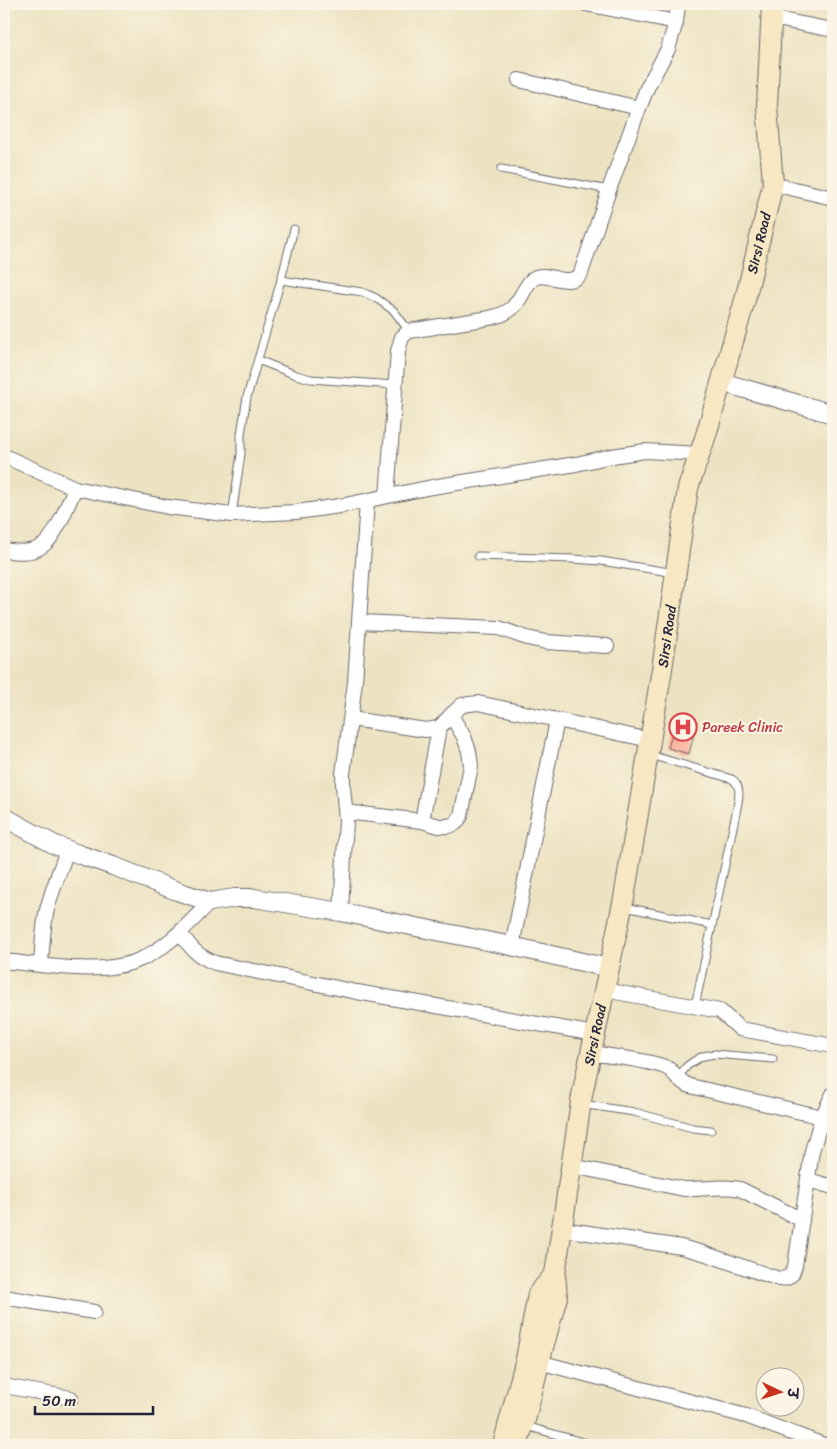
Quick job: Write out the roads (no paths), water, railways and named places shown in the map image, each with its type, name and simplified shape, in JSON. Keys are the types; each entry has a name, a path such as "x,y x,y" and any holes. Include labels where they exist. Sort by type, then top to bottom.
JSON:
{"main road":[{"name":"Sirsi Road","path":"517,1445 523,1425 532,1361 538,1294 555,1274 581,1104 622,907 649,747 688,488 700,454 745,300 772,184 767,106 772,11"},
{"name":"Sirsi Road","path":"503,1445 532,1361"}],"street":[{"path":"586,4 676,22"},
{"path":"387,496 398,352 402,337 409,331 493,317 508,312 515,306 534,278 540,276 567,280 578,277 639,108 647,88 668,49 676,22 678,4"},
{"path":"772,11 833,30"},
{"path":"519,80 639,108"},
{"path":"772,184 833,198"},
{"path":"721,382 833,414"},
{"path":"4,456 75,488 168,507 232,515 296,512 340,506 442,486 645,451 700,454"},
{"path":"4,550 14,552 30,551 43,546 53,534 75,488"},
{"path":"341,912 346,812 342,786 355,682 367,501"},
{"path":"359,622 498,628 537,640 607,646"},
{"path":"422,821 439,728 462,705 478,703 557,720 649,747"},
{"path":"346,812 422,821 439,826 448,826 456,822 461,816 471,766 464,737 450,715"},
{"path":"351,719 426,730 439,728"},
{"path":"512,946 557,720"},
{"path":"7,823 67,850 177,892 210,902 235,898 254,898 341,912 512,946 609,968"},
{"path":"41,965 46,914 67,850"},
{"path":"4,961 92,969 118,967 136,962 180,933 210,902"},
{"path":"180,933 201,957 215,963 593,1043 669,1069 677,1079 690,1086 827,1111"},
{"path":"604,990 720,1010 740,1029 833,1046"},
{"path":"562,1229 681,1247 779,1279 787,1278 792,1274 798,1254 812,1151 833,1094"},
{"path":"572,1166 684,1189 700,1190 731,1187 740,1189 802,1220"},
{"path":"808,1180 833,1187"},
{"path":"4,1297 94,1312"},
{"path":"532,1361 746,1416 824,1445"},
{"path":"4,1386 70,1398"}],"lane":[{"path":"501,169 609,190"},
{"path":"232,515 247,397 294,229"},
{"path":"281,280 362,292 376,298 394,311 409,331"},
{"path":"258,360 310,379 395,385"},
{"path":"478,556 572,558 676,573"},
{"path":"649,747 732,779 738,786 739,793 736,813 695,1006"},
{"path":"622,907 712,925"},
{"path":"677,1079 687,1066 703,1056 715,1054 773,1059"},
{"path":"581,1104 634,1112 693,1128 711,1130"},
{"path":"523,1425 593,1445"}],"place":[{"name":"Pareek Clinic","path":"683,727"}]}
